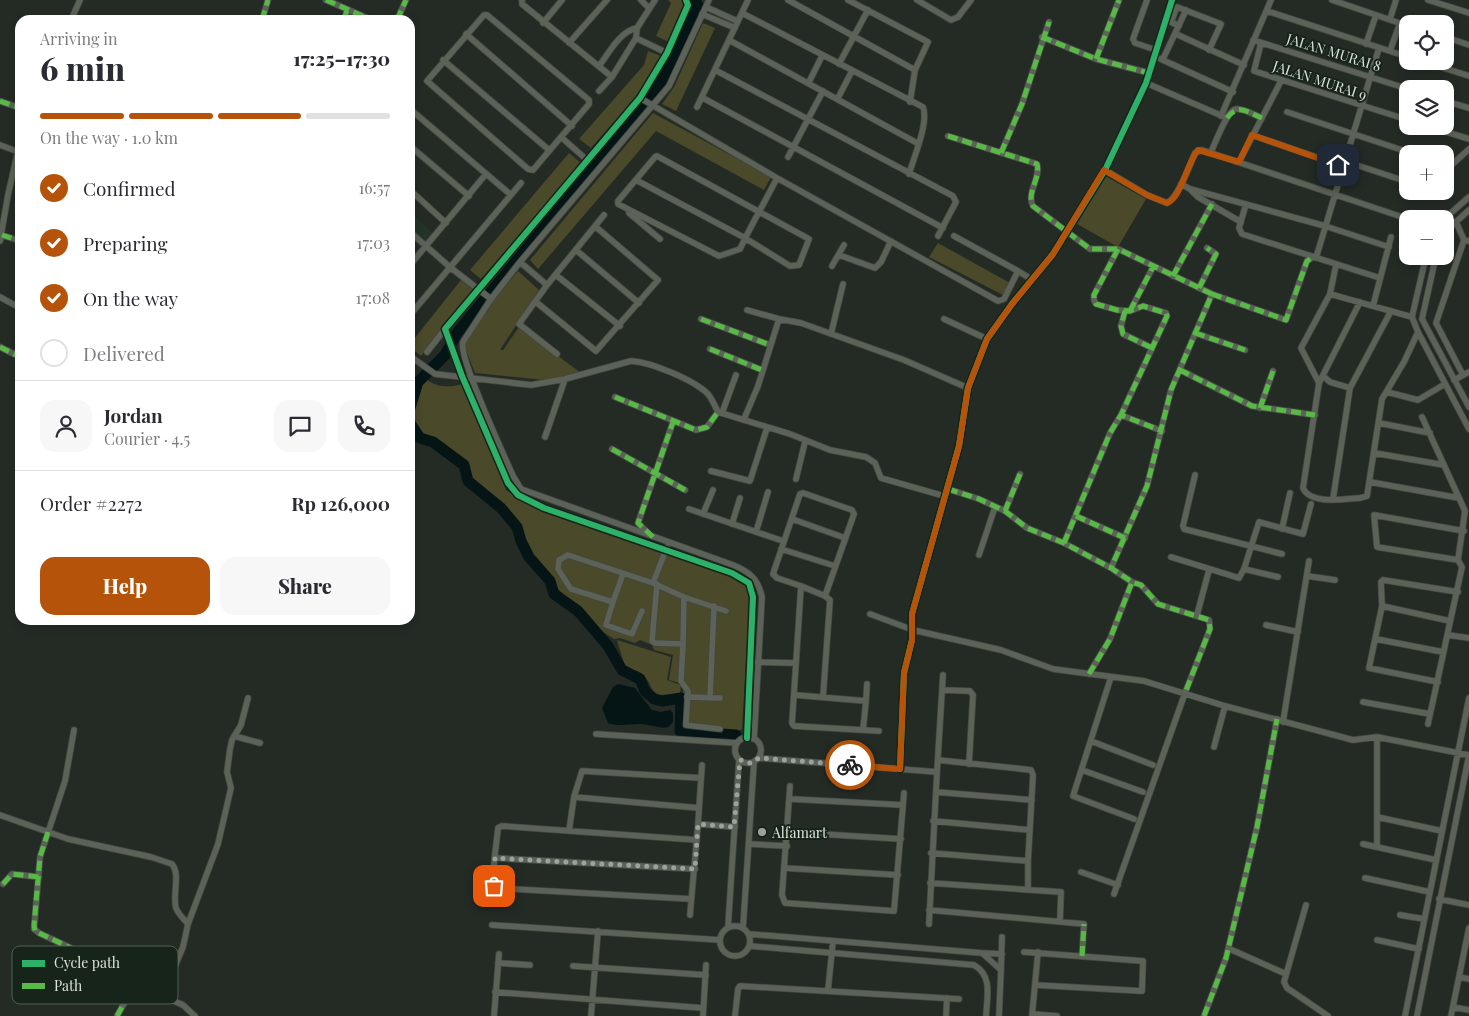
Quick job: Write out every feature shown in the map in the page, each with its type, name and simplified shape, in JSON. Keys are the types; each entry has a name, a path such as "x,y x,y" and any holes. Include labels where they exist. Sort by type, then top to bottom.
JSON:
{"street":[{"path":"73,15 80,0"},
{"path":"264,15 268,0"},
{"path":"326,0 360,15"},
{"path":"399,15 406,0"},
{"path":"522,0 522,4 543,23 612,76"},
{"path":"543,23 562,0"},
{"path":"569,43 607,0"},
{"path":"641,0 650,8"},
{"path":"599,91 612,76 636,38 637,28 655,0"},
{"path":"427,352 641,98 667,53 688,4 686,0"},
{"path":"709,0 669,86 490,298 462,345 471,377 513,476 521,489 538,497 745,570 757,581 762,597 754,739"},
{"path":"697,107 703,98 748,0"},
{"path":"788,0 915,70"},
{"path":"848,0 927,40 928,44 915,70 910,102"},
{"path":"917,0 951,20 958,17 971,0"},
{"path":"1096,59 1119,0"},
{"path":"1147,0 1133,39 1135,43 1163,59 1233,92"},
{"path":"900,769 904,673 912,630 912,614 959,446 968,388 987,339 1031,279 1053,254 1104,170 1146,83 1172,0"},
{"path":"1211,152 1253,40 1271,0"},
{"path":"1332,0 1399,23"},
{"path":"1390,19 1396,0"},
{"path":"1428,0 1469,13"},
{"path":"706,7 736,25"},
{"path":"1179,26 1171,22 1176,7 1221,24 1209,50"},
{"path":"346,15 347,10"},
{"path":"839,64 868,10"},
{"path":"1163,59 1186,10"},
{"path":"1266,11 1399,54"},
{"path":"742,13 923,108 924,128 917,143 909,174"},
{"path":"702,14 736,25"},
{"path":"484,15 487,15 589,100 589,104 572,126 530,170 440,94 427,79 443,60 484,15"},
{"path":"1366,44 1376,15"},
{"path":"1002,153 1022,104 1048,22"},
{"path":"1390,51 1399,26"},
{"path":"599,66 626,31 637,28"},
{"path":"466,34 572,126"},
{"path":"1176,34 1244,65"},
{"path":"1042,37 1096,59 1149,73"},
{"path":"636,38 667,53"},
{"path":"729,40 809,82 917,143"},
{"name":"JALAN MURAI 8","path":"1253,40 1399,86"},
{"path":"1454,40 1469,45"},
{"name":"JALAN MURAI 9","path":"1261,43 1253,70 1281,81 1399,117"},
{"path":"948,136 1037,164 1038,171 1031,203 1067,233 1090,249 1118,249 1212,294 1247,308 1286,320 1307,261 1314,258 1379,48"},
{"path":"809,82 822,56"},
{"path":"443,60 549,150"},
{"path":"715,70 808,118 956,199 938,236"},
{"path":"1450,70 1469,76"},
{"path":"838,98 852,71"},
{"path":"1239,162 1281,81"},
{"path":"1146,83 1224,117"},
{"path":"788,157 823,91"},
{"path":"641,98 777,178 998,301 1004,299 1018,271"},
{"path":"703,98 793,145 943,228"},
{"path":"0,101 15,106"},
{"path":"1454,104 1469,108"},
{"path":"1224,117 1237,109 1262,118"},
{"path":"1287,112 1399,149"},
{"path":"415,113 511,195"},
{"path":"1454,134 1469,139"},
{"path":"1252,135 1399,180"},
{"path":"561,137 587,160"},
{"path":"0,145 15,151"},
{"path":"1454,160 1469,149"},
{"path":"415,150 469,196"},
{"path":"1104,170 1163,202 1171,201 1195,153 1202,150 1399,216"},
{"path":"636,180 745,238 790,266 799,265 810,239 657,156 636,180 618,201 622,207 660,239"},
{"path":"15,167 1,238 15,241"},
{"path":"415,259 486,174"},
{"path":"622,207 719,256 740,249 777,178"},
{"path":"415,309 521,183"},
{"path":"1181,184 1190,189 1324,226 1389,247"},
{"path":"1190,189 1198,197 1240,222"},
{"path":"415,195 446,223"},
{"path":"1454,210 1469,197"},
{"path":"1173,276 1212,204"},
{"path":"1246,204 1238,228 1242,234 1380,278"},
{"path":"1426,328 1436,323 1467,240 1456,222 1469,210"},
{"path":"557,354 519,324 547,285 604,215"},
{"path":"536,302 592,351 598,351 639,303 658,278 596,226"},
{"path":"415,236 451,268 490,298"},
{"path":"954,236 1031,279"},
{"path":"1372,306 1391,237"},
{"path":"839,255 875,268 882,262 892,241"},
{"path":"832,266 844,245"},
{"path":"1199,288 1216,254 1207,248"},
{"path":"1064,543 1110,434 1121,415 1167,314 1143,306 1128,311 1105,308 1094,300 1118,249"},
{"path":"576,250 639,303"},
{"path":"520,262 547,285"},
{"path":"1319,383 1302,348 1330,294 1336,265"},
{"path":"1424,265 1412,317 1469,429"},
{"path":"1434,265 1422,314 1426,328 1469,407"},
{"path":"1152,348 1123,334 1121,326 1153,267"},
{"path":"556,275 620,326"},
{"path":"831,334 843,284"},
{"path":"1111,568 1146,486 1162,431 1171,390 1212,294"},
{"path":"1330,294 1412,317"},
{"path":"0,297 15,305"},
{"path":"1360,302 1319,383 1303,488 1304,491 1314,498 1333,499 1367,496 1382,399 1418,332"},
{"path":"747,310 800,323 904,360 968,388"},
{"path":"1333,499 1350,388 1391,311"},
{"path":"701,319 770,345"},
{"path":"744,419 779,319"},
{"path":"944,319 987,339"},
{"path":"1436,323 1463,375"},
{"path":"445,329 462,376 508,483 518,496 535,504 732,573 749,583 753,597 747,738"},
{"path":"1195,333 1244,350"},
{"path":"0,347 15,354"},
{"path":"710,350 762,370"},
{"path":"415,360 436,374 531,385 565,379 631,361 642,361 688,381 708,395 720,413 744,419 830,450 866,457 875,463 881,478 944,496"},
{"path":"1180,370 1234,399 1260,408 1315,415"},
{"path":"1260,408 1273,371"},
{"path":"1454,380 1469,372"},
{"path":"615,397 689,429 702,430 720,413 736,375"},
{"path":"1323,376 1330,382 1350,388"},
{"path":"545,437 565,379"},
{"path":"1386,392 1417,400 1445,384"},
{"path":"1121,415 1162,431"},
{"path":"1422,417 1465,512 1464,531 1458,560 1462,566 1458,592 1428,724"},
{"path":"653,537 638,523 673,422"},
{"path":"1379,423 1430,432"},
{"path":"711,471 750,481 767,428"},
{"path":"796,479 805,442"},
{"path":"612,449 685,490"},
{"path":"1374,453 1444,465"},
{"path":"1005,511 1020,474"},
{"path":"1195,475 1183,527 1282,554"},
{"path":"1370,482 1460,498"},
{"path":"948,489 1005,511 1027,528 1064,543 1111,568 1146,589 1151,598 1158,604 1209,620 1210,629 1185,693 1114,894"},
{"path":"703,514 713,490"},
{"path":"756,532 768,492"},
{"path":"824,697 830,600 825,596 774,576 783,541 800,494 803,493 852,510 854,515 825,596"},
{"path":"1282,529 1290,493"},
{"path":"535,504 538,497"},
{"path":"732,524 740,498"},
{"path":"1171,557 1239,578 1244,569 1258,522 1304,534 1311,504"},
{"path":"979,555 995,507"},
{"path":"690,509 783,541"},
{"path":"1458,560 1377,547 1374,514 1464,531"},
{"path":"1076,516 1125,538"},
{"path":"792,519 845,538"},
{"path":"669,543 655,584 652,641 658,644 683,644"},
{"path":"781,549 835,566"},
{"path":"613,602 571,589 558,569 559,560 568,555 655,584 684,597 726,611"},
{"path":"1204,1016 1226,958 1257,827 1298,632 1309,562"},
{"path":"1244,569 1278,577"},
{"path":"1197,615 1209,570"},
{"path":"623,574 605,624 633,634 642,611"},
{"path":"1307,576 1334,580"},
{"path":"1438,682 1371,669 1368,665 1376,639 1382,606 1381,582 1383,580 1458,592"},
{"path":"1089,674 1110,640 1132,582"},
{"path":"801,586 792,723 794,726 879,731"},
{"path":"684,597 681,680 687,688 686,725 720,729"},
{"path":"710,698 714,606"},
{"path":"1382,606 1450,621"},
{"path":"870,614 912,630 1001,650 1053,669 1144,680 1225,706 1353,740 1377,737 1469,755 1417,1016"},
{"path":"1266,626 1298,632"},
{"path":"1448,634 1469,638"},
{"path":"1376,639 1443,652"},
{"path":"751,662 796,662"},
{"path":"929,924 931,853 943,675"},
{"path":"1111,677 1073,796 1134,819"},
{"path":"863,730 867,684"},
{"path":"942,690 970,691 973,694 969,764"},
{"path":"795,695 866,701"},
{"path":"687,697 720,698"},
{"path":"178,961 184,947 188,924 218,844 231,788 227,772 234,736 241,725 248,698"},
{"path":"1405,1016 1469,698"},
{"path":"1363,702 1430,714"},
{"path":"1214,747 1225,706"},
{"path":"67,946 35,931 34,926 40,857 67,774 74,730"},
{"path":"596,734 737,743 747,738 754,739 761,747 759,758 754,762 746,763 740,760"},
{"path":"234,736 260,743"},
{"path":"1377,737 1377,847"},
{"path":"1091,741 1153,765"},
{"path":"728,927 740,760 735,750 737,743"},
{"path":"759,758 937,772"},
{"path":"938,760 1031,770 1033,775 1028,889"},
{"path":"744,928 754,762"},
{"path":"690,915 702,765"},
{"path":"1082,770 1143,792"},
{"path":"569,830 574,797 581,771 701,778"},
{"path":"790,786 791,799 782,895 785,903 890,912 896,907 904,793"},
{"path":"936,792 1032,800"},
{"path":"574,797 699,808"},
{"path":"791,799 903,805"},
{"path":"0,816 48,832 172,864 176,875 173,892 176,910 188,924"},
{"path":"1377,817 1442,831"},
{"path":"933,822 1030,830"},
{"path":"698,824 734,827"},
{"path":"691,900 496,888 494,883 498,828 502,826 569,830 697,840"},
{"path":"788,832 901,840"},
{"path":"750,844 787,846"},
{"path":"1363,844 1436,860"},
{"path":"931,853 1028,861"},
{"path":"495,858 695,869"},
{"path":"784,868 898,875"},
{"path":"1081,872 1118,885"},
{"path":"3,884 12,874 39,877"},
{"path":"1365,878 1430,892"},
{"path":"930,883 1062,892 1060,921"},
{"path":"1440,899 1469,904"},
{"path":"1306,905 1284,982 1287,988 1328,1016"},
{"path":"930,910 1084,924 1082,956"},
{"path":"1400,915 1424,919"},
{"path":"492,925 720,940"},
{"path":"728,927 744,928 749,934 750,946 745,953 734,956 723,951 720,940 722,933 728,927"},
{"path":"1451,1016 1469,928"},
{"path":"591,1016 598,931"},
{"path":"749,934 974,965 982,970 987,979 986,1016"},
{"path":"999,1016 1002,937"},
{"path":"1377,940 1418,949"},
{"path":"750,946 832,946 1002,954"},
{"path":"828,990 832,946"},
{"path":"1232,950 1286,974"},
{"path":"1024,952 1143,961 1142,991 1035,985"},
{"path":"1038,952 1032,1015 1057,1016"},
{"path":"982,953 1001,970"},
{"path":"494,1016 499,954"},
{"path":"498,963 530,965"},
{"path":"703,1016 706,965"},
{"path":"573,966 706,975"},
{"path":"1459,976 1469,979"},
{"path":"735,1016 740,986 959,999"},
{"path":"495,992 704,1008"},
{"path":"946,1016 948,998"},
{"path":"178,1002 195,1016"},
{"path":"117,1016 124,1004"},
{"path":"1453,1007 1469,1010"}],"shaded area":[{"path":"668,0 683,0 686,6 669,42 656,36 671,3"},
{"path":"703,23 715,28 676,111 662,104 674,87"},
{"path":"648,51 661,56 640,92 591,148 579,139 644,65"},
{"path":"653,113 771,177 764,190 656,131 538,269 530,260"},
{"path":"569,153 581,163 481,279 470,270"},
{"path":"1105,176 1146,199 1118,247 1077,224"},
{"path":"415,217 435,235 428,243 415,232"},
{"path":"938,243 1010,283 1003,295 929,257"},
{"path":"518,271 539,290 500,350 503,350 519,327 581,373 544,380 475,373 464,345 486,309"},
{"path":"461,280 474,290 421,356 415,351 415,338"},
{"path":"426,379 435,384 445,386 455,386 464,383 506,490 531,505 745,582 750,591 742,729 737,732 683,727 683,684 669,680 673,655 654,650 652,645 640,640 635,643 620,638 614,639 603,632 558,589 525,545 518,525 497,501 471,481 466,463 434,439 421,435 415,426 415,401 420,383"},
{"path":"617,640 671,657 667,680 681,685 680,693 661,695 653,691 641,673 625,667"},
{"path":"618,684 635,688 652,710 661,712 670,710 673,713 673,722 668,727 663,728 643,724 618,725 608,723 602,708 613,687"}],"waterway":[{"path":"415,392 418,382 445,355 457,333 653,95 669,68 698,6 695,0"},
{"path":"415,430 420,438 433,442 464,465 468,481 501,508 517,527 529,557 550,581 554,594 578,611 608,646 622,670 640,679 645,691 654,699 662,701 681,698 680,731 736,735"}],"marked path":[{"path":"264,15 268,0"},
{"path":"326,0 360,15"},
{"path":"399,15 406,0"},
{"path":"1096,59 1119,0"},
{"path":"346,15 347,10"},
{"path":"1001,153 1022,104 1049,22"},
{"path":"1042,37 1096,59 1149,73"},
{"path":"0,101 15,106"},
{"path":"1227,118 1231,113 1239,110 1247,111 1262,118"},
{"path":"948,136 1037,164 1037,175 1031,196 1033,206 1090,249 1118,249 1212,294 1171,390 1147,486 1111,568"},
{"path":"1173,276 1212,204"},
{"path":"2,235 15,239"},
{"path":"1199,288 1216,254 1207,248"},
{"path":"1118,249 1094,295 1096,304 1117,310 1130,311 1143,306 1166,313 1167,316 1121,415"},
{"path":"1212,294 1286,320 1307,261 1313,257"},
{"path":"1130,311 1153,267"},
{"path":"1125,311 1121,326 1123,334 1152,348"},
{"path":"701,319 770,345"},
{"path":"1195,333 1245,350"},
{"path":"0,347 15,354"},
{"path":"710,349 762,370"},
{"path":"1180,370 1252,406 1315,415"},
{"path":"1260,408 1273,371"},
{"path":"615,397 696,430 707,427 718,412"},
{"path":"1064,543 1110,433 1121,415 1162,431"},
{"path":"653,537 638,523 673,422"},
{"path":"612,449 685,490"},
{"path":"1005,511 1020,474"},
{"path":"948,489 979,499 1005,511 1027,528 1064,543 1111,568 1132,582 1141,585 1158,604 1209,620 1210,629 1185,693"},
{"path":"1076,516 1125,538"},
{"path":"1089,674 1110,639 1132,582"},
{"path":"1204,1016 1226,958 1257,827 1277,719"},
{"path":"48,832 40,857 34,925 35,931 67,946"},
{"path":"3,884 12,874 39,877"},
{"path":"1082,956 1084,924"},
{"path":"117,1016 124,1004"}],"cycle path":[{"path":"686,0 688,5 667,53 640,98 445,329 462,376 508,483 518,495 544,508 732,573 749,583 753,597 747,738"},
{"path":"900,769 904,673 912,640 912,614 959,446 968,388 987,339 1012,304 1053,254 1105,170 1146,83 1172,0"}],"way so far":[{"path":"494,886 495,858 695,869 698,824 734,827 740,760 750,763 759,758 850,765"}],"place":[{"name":"Alfamart","path":"762,832"}],"route":[{"path":"850,765 900,769 904,673 912,640 912,614 959,446 964,402 968,388 987,339 1031,279 1053,254 1104,170 1147,195 1167,203 1171,201 1176,193 1198,150 1211,152 1239,162 1252,135 1338,165"}]}
